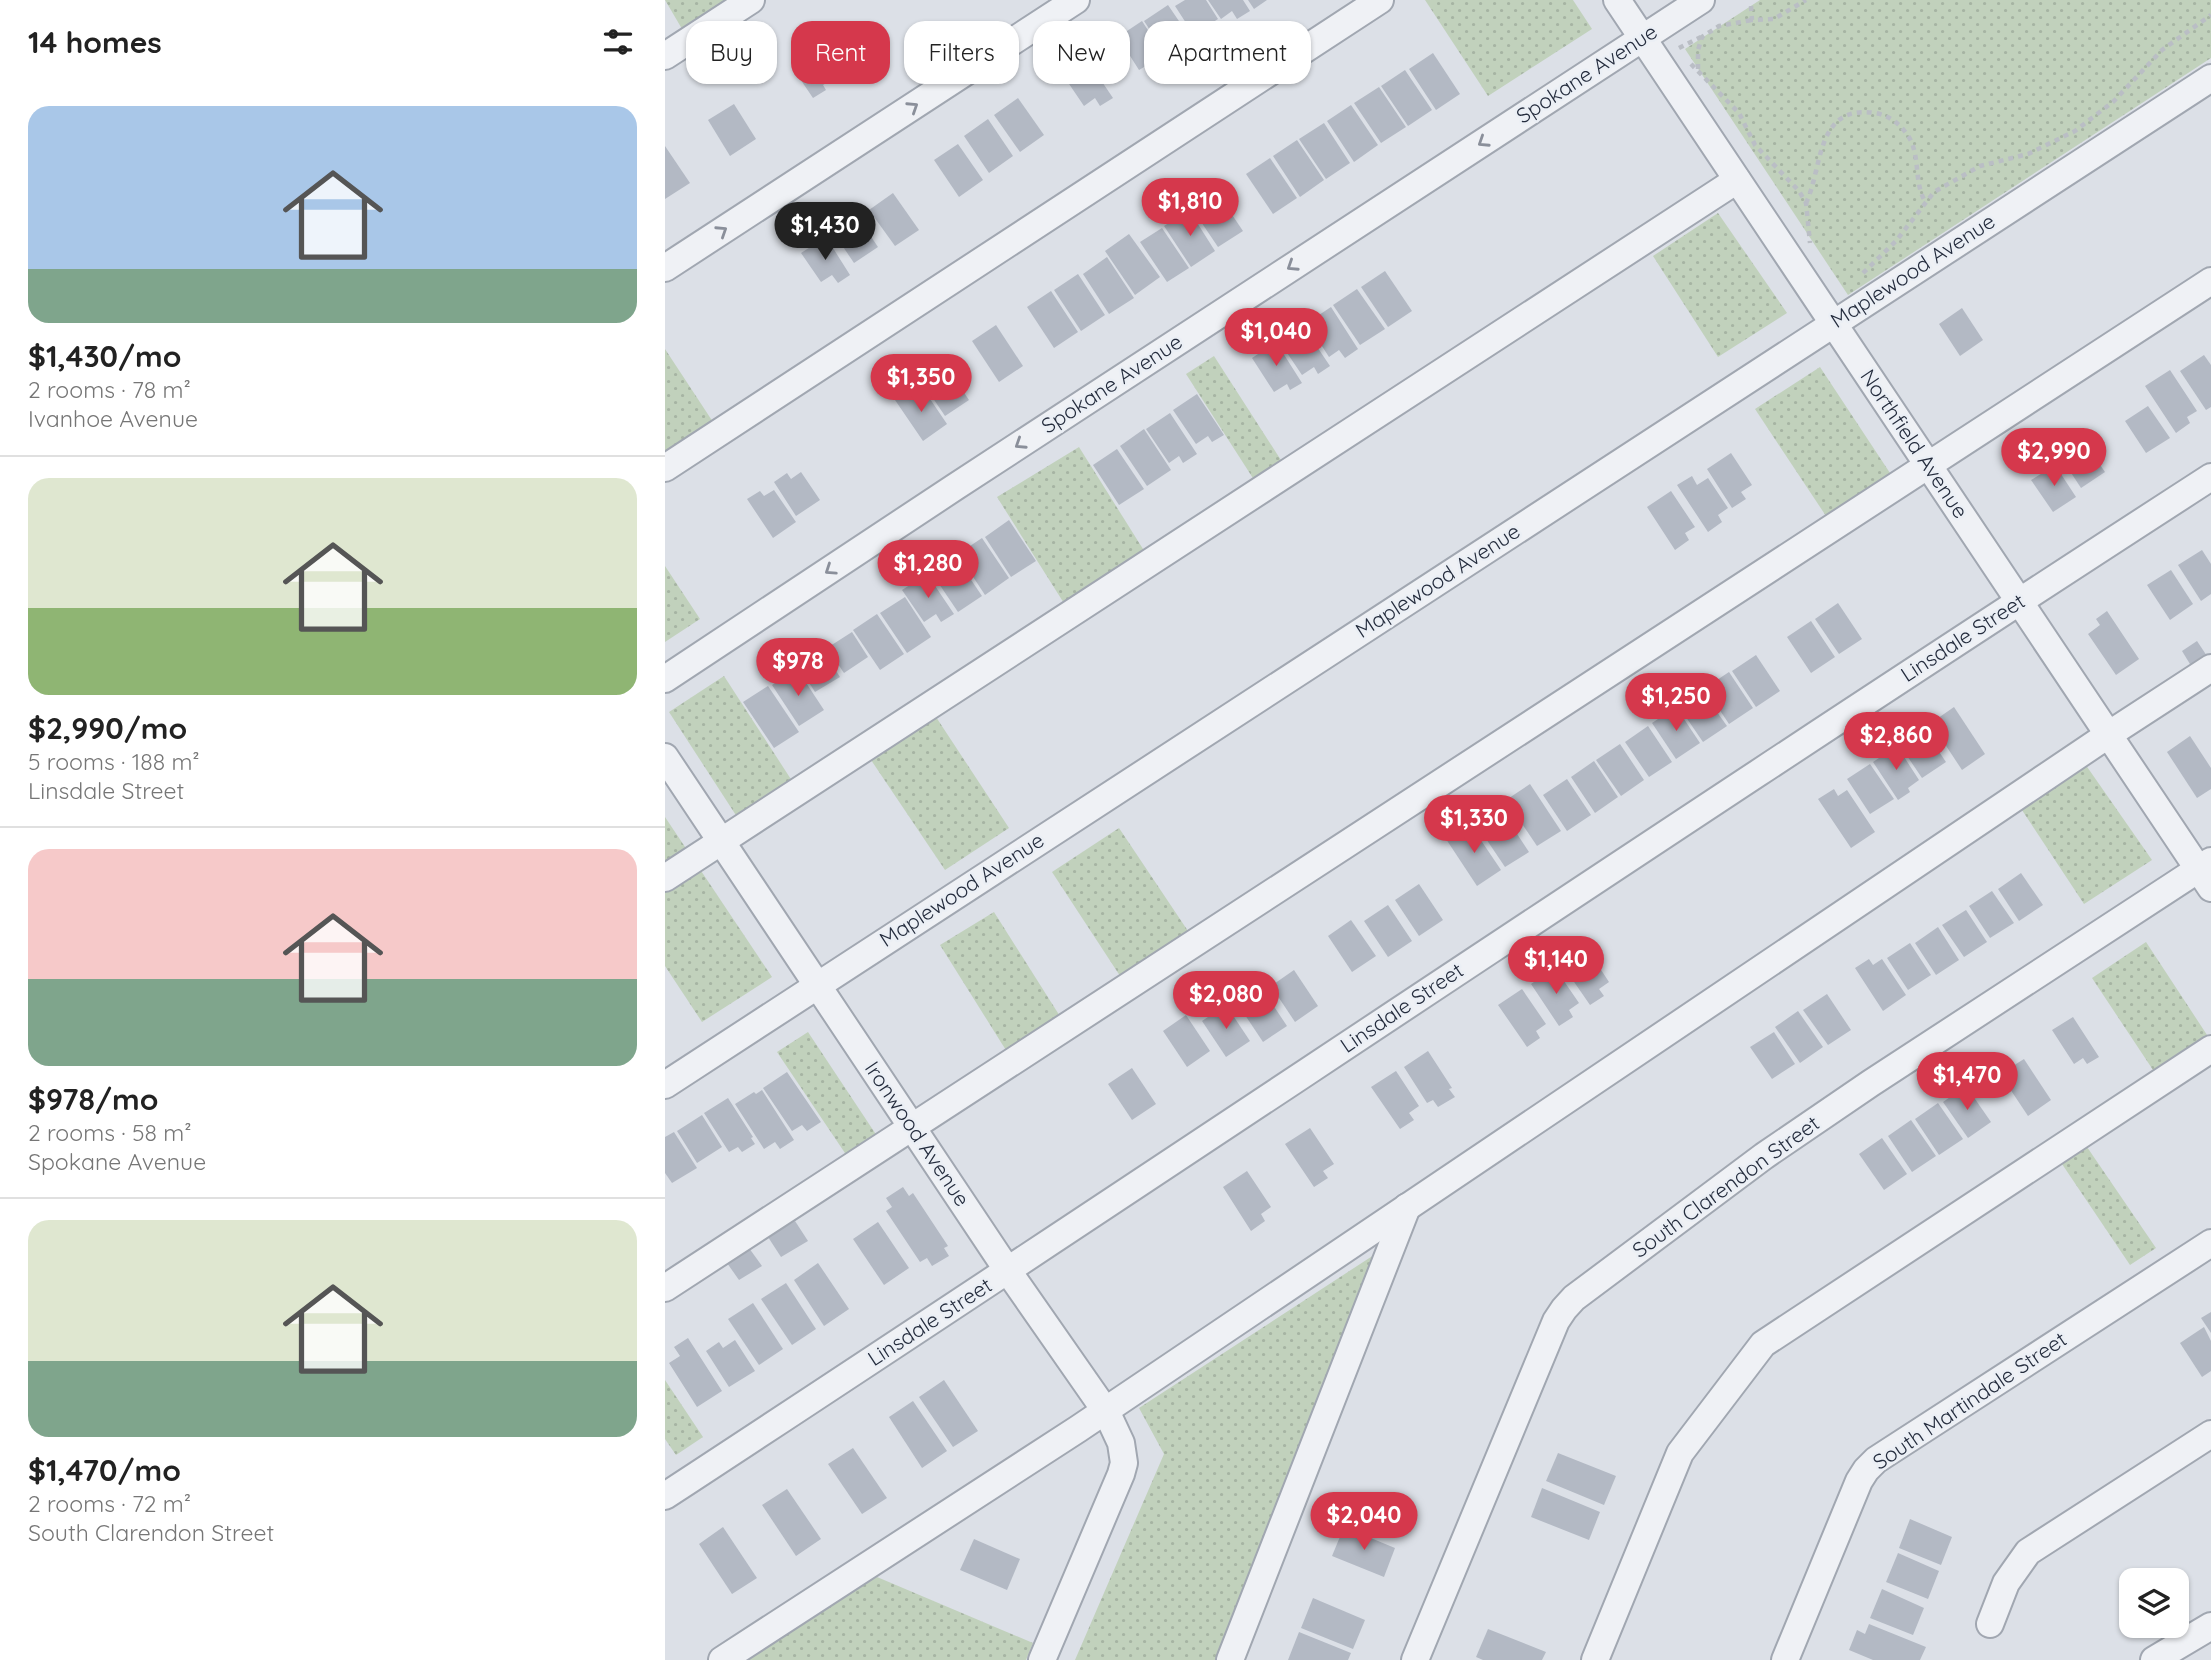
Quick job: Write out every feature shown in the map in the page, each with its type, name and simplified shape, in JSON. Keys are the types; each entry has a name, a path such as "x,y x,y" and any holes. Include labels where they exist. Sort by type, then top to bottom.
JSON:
{"street":[{"path":"665,57 751,0"},
{"path":"665,268 1076,0"},
{"path":"665,468 1380,0"},
{"name":"Northfield Avenue","path":"1617,0 2108,735 2207,873"},
{"name":"Spokane Avenue","path":"665,679 966,479 1700,0"},
{"name":"Maplewood Avenue","path":"665,1085 2211,78"},
{"path":"665,878 1737,180"},
{"path":"665,1288 2211,281"},
{"name":"Linsdale Street","path":"665,1496 1008,1271 1512,934 2211,477"},
{"path":"722,1660 1105,1411 2211,668"},
{"name":"Ironwood Avenue","path":"665,757 1008,1271 1105,1411 1121,1443 1124,1463 1042,1660"},
{"name":"South Clarendon Street","path":"1415,1660 1556,1321 1569,1303 1764,1156 1871,1083 2207,873"},
{"path":"1595,1660 1680,1453 1763,1343 2211,1049"},
{"path":"1230,1660 1407,1207"},
{"name":"South Martindale Street","path":"1785,1660 1859,1481 1871,1465 2211,1243"},
{"path":"1990,1624 2006,1583 2028,1552 2211,1434"},
{"path":"2154,1660 2211,1626"}],"path":[{"path":"1679,48 1719,26 1774,19 1806,0"},
{"path":"1751,6 1752,20"},
{"path":"1859,276 1896,242 1934,192 1980,166 2028,154 2075,131 2097,116 2123,92 2162,50 2211,15"},
{"path":"1673,37 1685,58 1739,113 1755,145 1790,181 1806,204"},
{"path":"1698,70 1698,50 1702,37"},
{"path":"1810,247 1806,204 1820,151 1826,135 1837,121 1852,113 1871,112 1886,115 1901,126 1912,142 1920,195 1926,203"}],"green space":[{"path":"665,0 737,0 705,21 686,21 685,34"},
{"path":"1425,0 1573,0 1592,29 1488,96"},
{"path":"1760,0 2211,0 2211,58 1848,295 1685,49"},
{"path":"1718,213 1787,313 1718,357 1653,256"},
{"path":"665,349 713,422 665,455"},
{"path":"1214,356 1286,468 1258,486 1186,374"},
{"path":"1820,367 1890,473 1826,516 1755,409"},
{"path":"1079,447 1148,557 1067,608 997,497"},
{"path":"665,566 700,619 665,642"},
{"path":"724,676 796,787 741,823 669,712"},
{"path":"936,717 1009,828 945,870 871,760"},
{"path":"2083,761 2152,860 2084,904 2018,804"},
{"path":"665,817 772,977 702,1022 665,966"},
{"path":"1119,828 1192,937 1124,982 1052,872"},
{"path":"994,912 1063,1021 1009,1055 940,945"},
{"path":"2146,942 2211,1041 2159,1079 2092,978"},
{"path":"808,1032 881,1142 851,1162 777,1052"},
{"path":"2087,1147 2156,1248 2130,1265 2062,1164"},
{"path":"1377,1253 1220,1660 1075,1660 1164,1454 1139,1408"},
{"path":"665,1380 703,1437 676,1455 665,1439"},
{"path":"877,1577 1033,1643 1026,1660 742,1660"}],"building":[{"path":"1185,0 1206,0 1218,19 1185,21 1175,6"},
{"path":"1208,0 1243,0 1250,11 1237,19 1232,11 1221,19"},
{"path":"1248,0 1267,0 1254,9"},
{"path":"1168,5 1179,21 1144,21"},
{"path":"1142,21 1144,24 1144,67 1139,70 1130,56 1130,29"},
{"path":"1433,53 1460,94 1436,110 1409,69"},
{"path":"1405,70 1432,110 1408,126 1381,86"},
{"path":"804,84 825,84 826,90 813,98"},
{"path":"1069,84 1104,84 1113,98 1100,106 1095,98 1084,106"},
{"path":"1379,87 1406,127 1381,143 1354,103"},
{"path":"1018,98 1044,135 1020,152 994,115"},
{"path":"734,104 756,139 730,156 708,120"},
{"path":"1351,105 1378,145 1354,162 1327,121"},
{"path":"988,119 1013,156 989,173 964,136"},
{"path":"1324,123 1350,163 1326,179 1299,139"},
{"path":"1297,140 1324,180 1300,197 1273,156"},
{"path":"958,144 983,180 959,197 934,160"},
{"path":"665,146 690,183 665,199"},
{"path":"1270,158 1297,198 1273,214 1246,174"},
{"path":"1216,191 1243,231 1218,247 1191,207"},
{"path":"893,193 919,230 895,246 869,210"},
{"path":"853,210 878,247 854,263 829,226"},
{"path":"1189,210 1215,251 1191,267 1164,226"},
{"path":"1162,228 1189,268 1167,282 1140,242"},
{"path":"1129,234 1160,277 1135,295 1105,251"},
{"path":"826,237 850,275 838,283 832,275 821,282 801,253"},
{"path":"1107,257 1134,298 1109,314 1083,274"},
{"path":"1385,271 1412,311 1388,327 1361,287"},
{"path":"1078,274 1105,315 1081,331 1054,290"},
{"path":"1357,289 1385,329 1360,345 1333,305"},
{"path":"1051,291 1078,332 1054,348 1027,307"},
{"path":"1331,307 1358,349 1345,358 1339,350 1329,357 1307,323"},
{"path":"1962,308 1983,340 1960,356 1939,324"},
{"path":"996,325 1023,366 999,382 972,341"},
{"path":"1303,326 1330,366 1318,374 1314,367 1302,375 1279,341"},
{"path":"1276,342 1302,383 1290,390 1287,384 1274,392 1252,358"},
{"path":"2204,355 2211,365 2211,407 2206,410 2180,371"},
{"path":"942,360 969,400 945,416 918,376"},
{"path":"2170,370 2197,411 2187,417 2190,423 2176,433 2145,386"},
{"path":"910,390 914,396 924,390 947,424 923,441 895,400"},
{"path":"1197,394 1224,435 1212,442 1208,436 1196,444 1173,410"},
{"path":"2148,406 2170,438 2146,453 2125,421"},
{"path":"1170,413 1197,454 1183,463 1179,456 1169,463 1146,429"},
{"path":"1144,429 1171,470 1147,486 1120,446"},
{"path":"2083,440 2105,472 2081,488 2060,456"},
{"path":"1117,449 1144,489 1119,505 1093,465"},
{"path":"1731,453 1752,485 1741,492 1746,499 1732,508 1707,469"},
{"path":"2055,465 2076,497 2053,512 2031,480"},
{"path":"801,472 820,500 796,516 774,482 787,473 791,479"},
{"path":"1692,476 1697,485 1708,478 1728,508 1718,515 1722,522 1708,532 1677,485"},
{"path":"774,490 796,522 773,538 747,499 760,491 764,496"},
{"path":"1671,491 1695,527 1685,533 1689,540 1675,550 1647,507"},
{"path":"1009,520 1036,561 1011,577 985,537"},
{"path":"982,538 1009,578 985,595 958,554"},
{"path":"2202,550 2211,564 2211,594 2201,601 2178,565"},
{"path":"955,556 982,596 958,612 931,572"},
{"path":"2171,570 2193,604 2170,620 2147,585"},
{"path":"927,574 954,614 941,622 936,614 924,622 902,590"},
{"path":"905,597 931,637 907,653 880,613"},
{"path":"1838,603 1862,639 1839,654 1815,619"},
{"path":"2107,611 2139,659 2116,675 2088,634 2100,625 2096,619"},
{"path":"877,614 904,654 880,670 853,630"},
{"path":"1811,621 1835,657 1811,673 1787,637"},
{"path":"852,632 868,657 844,673 827,648"},
{"path":"2197,641 2209,659 2193,669 2182,651"},
{"path":"823,651 840,677 815,692 799,667"},
{"path":"1756,655 1780,691 1756,707 1732,671"},
{"path":"797,669 824,710 799,726 772,685"},
{"path":"1729,672 1753,708 1729,724 1705,688"},
{"path":"768,686 799,732 774,748 743,702"},
{"path":"1702,691 1727,726 1703,742 1679,707"},
{"path":"1676,707 1700,743 1676,759 1652,723"},
{"path":"1954,707 1985,754 1962,770 1931,723"},
{"path":"1648,726 1672,762 1649,777 1625,742"},
{"path":"1923,728 1946,762 1922,778 1899,744"},
{"path":"2190,736 2211,768 2211,789 2197,798 2167,752"},
{"path":"1620,744 1644,780 1621,796 1596,760"},
{"path":"1897,746 1919,780 1908,788 1910,792 1898,800 1873,762"},
{"path":"1594,761 1618,797 1595,813 1571,777"},
{"path":"1870,764 1894,799 1870,814 1847,779"},
{"path":"1567,779 1591,815 1567,831 1543,795"},
{"path":"1530,784 1561,831 1537,846 1506,800"},
{"path":"1834,789 1838,796 1847,790 1875,832 1851,848 1818,799"},
{"path":"1498,805 1529,852 1505,867 1474,821"},
{"path":"1470,824 1501,870 1477,886 1446,839"},
{"path":"2021,873 2043,905 2019,921 1998,889"},
{"path":"1419,884 1443,920 1419,936 1395,900"},
{"path":"1992,891 2014,923 1990,938 1969,906"},
{"path":"1388,905 1412,941 1388,957 1364,921"},
{"path":"1966,910 1987,942 1964,957 1942,925"},
{"path":"1351,920 1376,956 1352,972 1328,936"},
{"path":"1938,927 1959,960 1936,975 1915,943"},
{"path":"1910,943 1931,975 1908,990 1887,958"},
{"path":"1586,947 1609,982 1599,989 1604,996 1590,1005 1561,963"},
{"path":"1869,959 1873,965 1882,959 1906,995 1883,1011 1855,968"},
{"path":"1555,968 1579,1003 1569,1010 1573,1017 1559,1026 1531,984"},
{"path":"1294,970 1318,1006 1295,1022 1271,986"},
{"path":"1522,989 1546,1024 1536,1031 1540,1038 1527,1047 1498,1005"},
{"path":"1263,990 1287,1026 1263,1042 1239,1006"},
{"path":"1827,994 1851,1030 1828,1045 1803,1010"},
{"path":"1226,1005 1250,1041 1226,1057 1202,1021"},
{"path":"1798,1011 1823,1047 1800,1063 1775,1027"},
{"path":"1186,1015 1210,1051 1187,1067 1163,1031"},
{"path":"2073,1017 2099,1057 2087,1064 2083,1058 2074,1064 2052,1030"},
{"path":"1774,1032 1795,1064 1772,1079 1750,1047"},
{"path":"1428,1051 1455,1097 1438,1107 1433,1100 1427,1103 1404,1067"},
{"path":"2024,1059 2051,1100 2028,1116 2000,1074"},
{"path":"1132,1068 1156,1104 1132,1120 1108,1084"},
{"path":"1396,1071 1419,1106 1409,1113 1414,1120 1400,1129 1371,1087"},
{"path":"787,1072 821,1122 807,1131 802,1125 792,1131 763,1088"},
{"path":"1966,1086 1991,1122 1968,1138 1943,1102"},
{"path":"762,1090 794,1140 780,1149 775,1142 764,1149 735,1104"},
{"path":"728,1098 755,1144 742,1152 738,1147 729,1152 704,1113"},
{"path":"1938,1103 1963,1139 1939,1155 1915,1119"},
{"path":"702,1115 722,1147 697,1163 677,1131"},
{"path":"1911,1120 1936,1156 1912,1172 1888,1136"},
{"path":"1310,1128 1334,1164 1323,1171 1328,1178 1314,1187 1285,1144"},
{"path":"674,1132 697,1168 672,1183 665,1173 665,1137"},
{"path":"1882,1138 1907,1174 1884,1190 1859,1154"},
{"path":"1247,1171 1271,1207 1261,1214 1265,1221 1251,1231 1223,1187"},
{"path":"903,1187 909,1196 913,1193 948,1246 944,1248 949,1256 932,1266 927,1258 920,1262 886,1211 892,1207 886,1198"},
{"path":"795,1221 808,1241 781,1257 768,1237"},
{"path":"878,1222 909,1268 884,1285 853,1239"},
{"path":"749,1248 762,1266 739,1280 727,1263"},
{"path":"818,1263 849,1309 824,1326 794,1280"},
{"path":"786,1283 816,1329 792,1345 761,1299"},
{"path":"753,1303 783,1349 759,1365 728,1319"},
{"path":"2211,1312 2211,1333 2201,1318"},
{"path":"2204,1327 2211,1341 2211,1371 2202,1377 2180,1343"},
{"path":"688,1338 722,1391 697,1407 669,1363 680,1356 674,1347"},
{"path":"735,1340 755,1371 729,1387 706,1351 719,1342 723,1348"},
{"path":"944,1380 978,1431 953,1447 919,1397"},
{"path":"913,1401 947,1451 922,1468 889,1417"},
{"path":"853,1448 887,1498 862,1514 828,1464"},
{"path":"1558,1453 1616,1476 1604,1505 1546,1481"},
{"path":"1542,1488 1600,1512 1589,1540 1531,1517"},
{"path":"787,1489 821,1539 796,1556 762,1505"},
{"path":"1910,1519 1952,1537 1941,1565 1899,1548"},
{"path":"723,1527 757,1578 732,1594 699,1544"},
{"path":"1344,1527 1395,1548 1384,1577 1332,1556"},
{"path":"974,1539 1020,1559 1007,1590 960,1570"},
{"path":"1898,1553 1939,1571 1928,1599 1886,1582"},
{"path":"1882,1589 1924,1608 1913,1635 1870,1618"},
{"path":"1313,1598 1365,1620 1353,1649 1301,1628"},
{"path":"1869,1624 1926,1647 1920,1660 1873,1660 1849,1650 1857,1630 1865,1634"},
{"path":"1488,1629 1546,1652 1542,1660 1483,1660 1476,1657"},
{"path":"1299,1632 1351,1653 1348,1660 1288,1660"}]}
